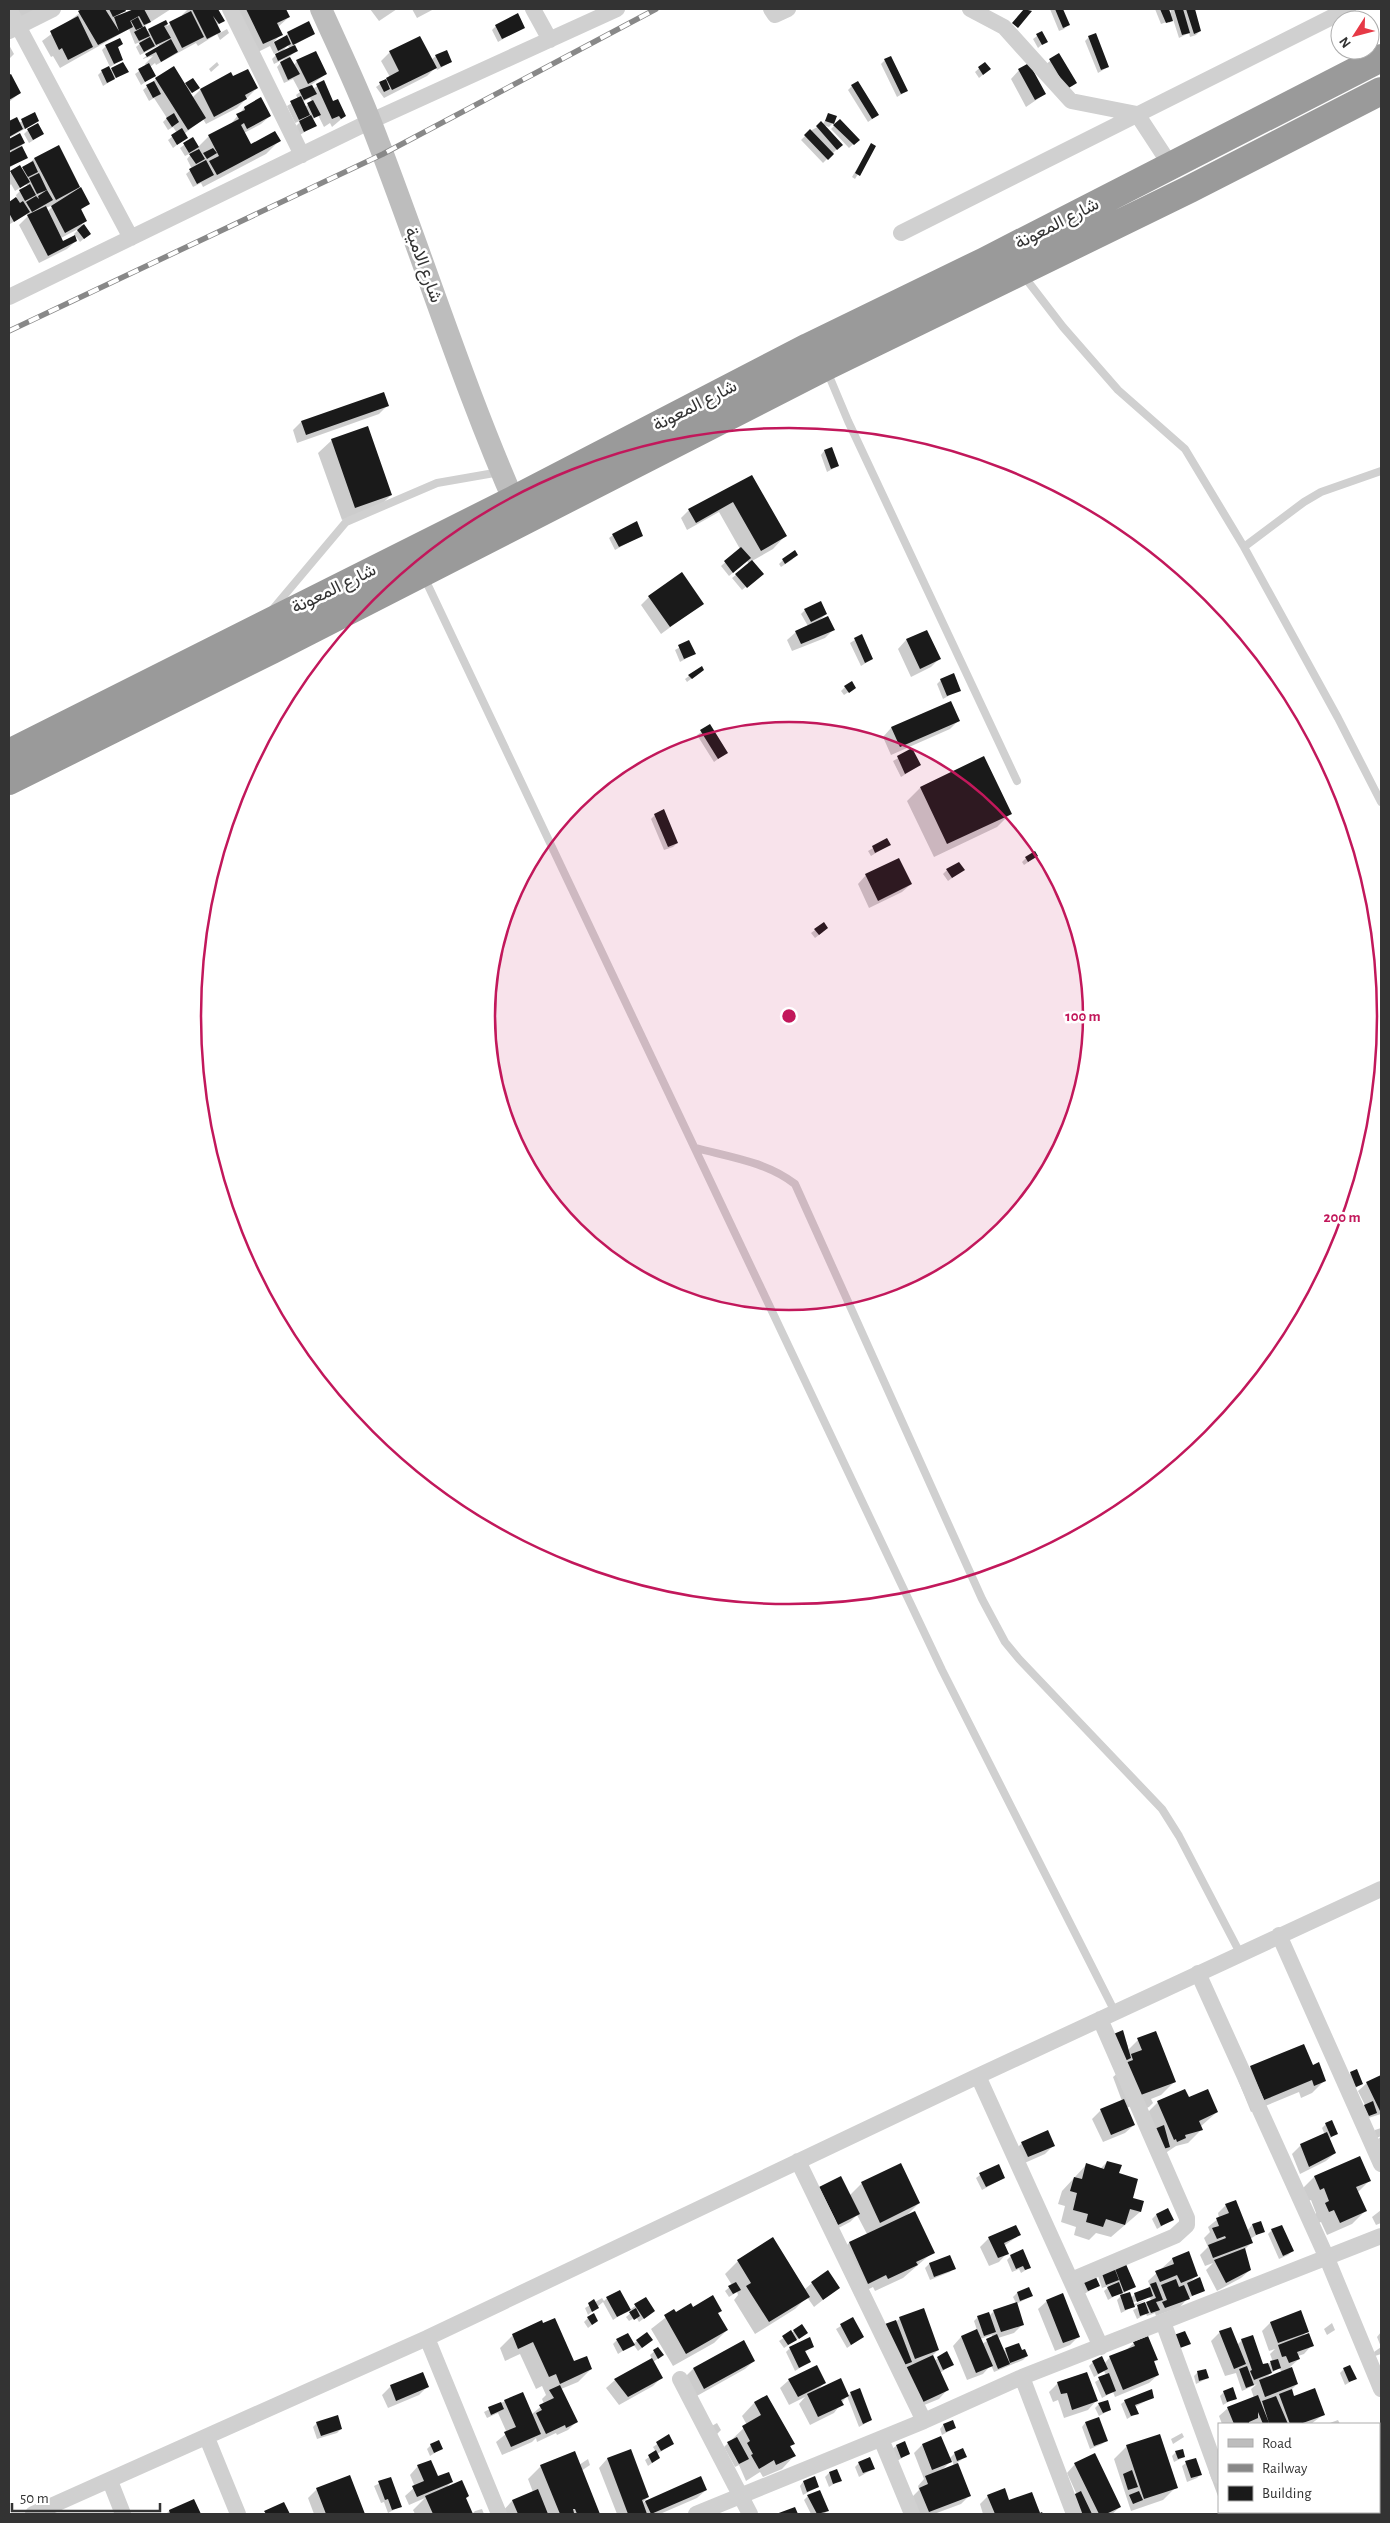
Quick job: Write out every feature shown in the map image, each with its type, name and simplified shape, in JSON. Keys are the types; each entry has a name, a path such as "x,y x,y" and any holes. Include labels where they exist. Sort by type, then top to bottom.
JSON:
{"highway":[{"name":"شارع المعونة","path":"9,781 422,574 518,511 808,347 985,261 1381,58"},
{"name":"شارع المعونة","path":"9,753 258,627 518,511 825,367 1020,272 1381,91"}],"street":[{"path":"9,9 13,29 131,238"},
{"path":"13,29 53,9"},
{"path":"230,9 302,155"},
{"name":"شارع الامية","path":"321,9 371,121 444,326 500,472 518,511"},
{"path":"533,9 550,40"},
{"path":"9,297 371,121 617,9"},
{"path":"771,9 776,15 788,9"},
{"path":"970,9 1004,27 1071,101 1137,114 1171,166"},
{"path":"901,233 1348,9"},
{"path":"33,2514 207,2438 427,2338 798,2160 1381,1889"},
{"path":"1280,1935 1381,2164"},
{"path":"1198,1973 1326,2256 1381,2388"},
{"path":"1070,2280 1175,2236 1187,2225 1186,2218 1100,2019"},
{"path":"978,2076 1101,2347"},
{"path":"798,2160 924,2421"},
{"path":"696,2514 924,2421 1022,2378 1326,2256 1381,2236"},
{"path":"1162,2322 1218,2473"},
{"path":"427,2338 499,2514"},
{"path":"1022,2378 1074,2514"},
{"path":"680,2379 750,2514"},
{"path":"207,2438 238,2514"},
{"path":"880,2439 912,2514"},
{"path":"110,2480 123,2514"}],"lane":[{"path":"1020,272 1063,327 1118,390 1185,449 1244,547 1338,718 1381,802"},
{"path":"825,367 848,421 1017,782"},
{"path":"1244,547 1304,502 1321,492 1381,470"},
{"path":"258,627 346,522 437,483 500,472"},
{"path":"422,574 696,1148 942,1670 1115,2012"},
{"path":"696,1148 762,1165 780,1172 795,1184 982,1599 1005,1642 1162,1809 1240,1953"}],"building":[{"path":"82,9 105,9 119,31 114,17 134,9 144,9 151,22 144,25 139,16 130,21 133,27 98,45 78,11"},
{"path":"109,9 125,9 126,11 113,17"},
{"path":"192,9 218,9 225,21 219,24 213,16 221,32 207,39"},
{"path":"246,9 286,9 290,17 277,23 283,35 263,44"},
{"path":"1024,9 1032,11 1018,28 1012,23"},
{"path":"1055,9 1063,9 1070,25 1063,28"},
{"path":"1160,9 1169,9 1173,21 1166,23"},
{"path":"1174,9 1183,9 1190,33 1182,35"},
{"path":"1186,9 1195,9 1201,31 1194,34"},
{"path":"191,11 204,37 182,48 169,22"},
{"path":"518,13 525,28 502,39 495,25"},
{"path":"78,16 93,47 68,60 62,48 59,50 50,31"},
{"path":"138,17 143,27 136,30 131,21"},
{"path":"166,20 168,24 164,26 171,38 156,45 148,29"},
{"path":"309,21 315,34 293,45 287,32"},
{"path":"145,26 150,36 139,41 134,32"},
{"path":"1042,31 1048,42 1042,45 1036,34"},
{"path":"1096,33 1109,67 1101,70 1088,36"},
{"path":"287,35 291,44 278,51 274,42"},
{"path":"420,36 437,68 392,90 386,78 399,71 389,51"},
{"path":"150,37 155,46 144,52 139,43"},
{"path":"120,38 123,44 118,47 123,60 114,64 105,45"},
{"path":"171,39 178,52 161,62 156,52 147,57 145,54"},
{"path":"295,45 298,51 278,61 275,54"},
{"path":"447,50 452,62 441,67 435,55"},
{"path":"316,51 327,74 308,84 296,60"},
{"path":"1059,53 1077,83 1067,89 1049,59"},
{"path":"891,56 908,91 901,94 884,59"},
{"path":"290,57 300,74 288,80 280,62"},
{"path":"123,62 129,72 116,78 111,68"},
{"path":"985,62 991,69 983,75 978,67"},
{"path":"149,63 156,76 145,82 138,69"},
{"path":"1029,63 1046,94 1035,100 1018,69"},
{"path":"109,66 115,79 107,83 101,70"},
{"path":"174,66 206,118 188,130 155,78"},
{"path":"248,69 258,88 245,95 247,99 214,117 200,89 231,72 233,76"},
{"path":"11,74 21,93 9,100 9,75"},
{"path":"193,78 200,88 192,93 185,83"},
{"path":"386,79 390,89 384,92 379,82"},
{"path":"324,80 333,101 338,99 346,116 341,119 339,116 332,119 316,84"},
{"path":"154,81 161,94 153,98 146,85"},
{"path":"858,81 879,115 872,119 851,85"},
{"path":"312,85 317,94 304,100 299,90"},
{"path":"301,96 310,115 299,120 290,101"},
{"path":"261,97 271,116 247,129 244,123 241,125 251,144 275,131 281,141 217,175 209,161 219,156 208,135 239,119 236,114 245,110 244,107"},
{"path":"313,100 321,115 314,118 307,103"},
{"path":"35,112 39,121 25,129 21,119"},
{"path":"174,113 179,122 172,127 166,118"},
{"path":"828,113 837,116 834,124 825,121"},
{"path":"311,115 317,126 304,132 299,121"},
{"path":"17,117 23,129 9,137 9,121"},
{"path":"840,119 860,140 854,145 833,125"},
{"path":"821,121 843,145 837,150 816,126"},
{"path":"38,123 44,134 33,140 27,129"},
{"path":"182,128 188,138 177,145 171,135"},
{"path":"810,129 834,154 828,160 804,135"},
{"path":"20,133 25,143 9,151 9,139"},
{"path":"193,137 199,147 189,153 183,143"},
{"path":"871,143 876,146 860,176 855,173"},
{"path":"59,145 80,187 56,200 34,158"},
{"path":"22,146 28,158 9,167 9,153"},
{"path":"213,148 217,153 207,159 203,153"},
{"path":"199,149 205,159 196,164 189,154"},
{"path":"206,160 214,175 197,184 189,169"},
{"path":"33,161 38,172 28,177 22,167"},
{"path":"20,165 30,182 20,188 10,171"},
{"path":"39,173 47,190 37,194 29,178"},
{"path":"30,184 36,195 25,201 19,190"},
{"path":"81,187 90,204 81,209 87,221 65,233 51,206"},
{"path":"47,190 53,200 32,212 26,202 36,196 39,199 38,196"},
{"path":"16,197 20,203 23,201 30,212 14,222 9,213 9,202"},
{"path":"46,206 63,241 75,235 77,241 48,256 27,215"},
{"path":"84,224 91,234 84,239 77,230"},
{"path":"384,392 389,406 306,435 301,421"},
{"path":"368,426 392,495 355,508 331,439"},
{"path":"832,447 839,466 831,469 824,450"},
{"path":"752,475 787,536 761,551 733,502 696,523 688,509"},
{"path":"637,521 643,536 619,547 612,534"},
{"path":"741,547 751,558 733,573 724,561"},
{"path":"795,550 798,555 785,564 782,559"},
{"path":"752,560 764,574 747,588 735,574"},
{"path":"682,572 704,604 670,627 648,596"},
{"path":"821,601 827,614 811,622 804,609"},
{"path":"828,616 835,630 801,644 795,631"},
{"path":"927,630 941,659 920,669 906,639"},
{"path":"862,634 873,659 865,663 854,638"},
{"path":"689,640 696,654 684,659 678,645"},
{"path":"702,666 704,670 692,679 688,675"},
{"path":"954,673 961,691 947,696 940,679"},
{"path":"852,681 856,688 849,693 844,686"},
{"path":"951,701 960,721 900,747 891,727"},
{"path":"710,724 728,753 718,759 700,730"},
{"path":"912,748 921,765 905,774 897,756"},
{"path":"984,756 1012,814 947,844 920,787"},
{"path":"664,809 678,843 668,847 654,814"},
{"path":"887,838 891,845 875,853 872,846"},
{"path":"1035,851 1038,856 1028,862 1025,857"},
{"path":"899,858 912,884 878,901 865,874"},
{"path":"959,862 965,870 952,878 946,869"},
{"path":"824,922 828,928 819,935 814,929"},
{"path":"1123,2030 1131,2058 1123,2062 1109,2036"},
{"path":"1156,2031 1176,2082 1138,2096 1125,2063 1133,2060 1131,2054 1142,2050 1137,2038"},
{"path":"1304,2044 1313,2065 1319,2062 1326,2081 1314,2086 1312,2080 1264,2100 1250,2066"},
{"path":"1357,2069 1363,2084 1356,2087 1350,2072"},
{"path":"1381,2075 1381,2110 1380,2111 1366,2082"},
{"path":"1185,2089 1189,2097 1208,2089 1218,2112 1199,2121 1203,2130 1185,2135 1186,2138 1177,2142 1176,2139 1174,2140 1157,2101"},
{"path":"1124,2099 1135,2125 1111,2135 1100,2109"},
{"path":"1373,2101 1377,2113 1369,2116 1364,2105"},
{"path":"1332,2120 1338,2134 1331,2137 1325,2123"},
{"path":"1164,2125 1170,2147 1160,2150 1152,2130"},
{"path":"1048,2130 1055,2146 1028,2157 1021,2142"},
{"path":"1327,2132 1336,2153 1309,2167 1300,2144"},
{"path":"1360,2156 1371,2181 1356,2187 1367,2211 1340,2223 1334,2210 1329,2212 1325,2203 1329,2201 1324,2188 1320,2190 1314,2176"},
{"path":"1107,2161 1122,2165 1119,2173 1138,2179 1133,2198 1144,2201 1141,2212 1130,2209 1125,2225 1106,2219 1103,2227 1086,2222 1088,2214 1073,2210 1077,2193 1070,2191 1074,2177 1082,2179 1086,2163 1104,2169"},
{"path":"901,2163 920,2203 880,2223 861,2182"},
{"path":"999,2164 1005,2178 986,2187 979,2173"},
{"path":"841,2176 860,2214 838,2225 819,2187"},
{"path":"1236,2200 1253,2243 1213,2258 1208,2245 1226,2238 1225,2236 1217,2239 1212,2228 1219,2226 1216,2218 1229,2213 1225,2204"},
{"path":"1168,2208 1174,2220 1161,2226 1156,2214"},
{"path":"915,2211 935,2253 916,2262 918,2265 888,2279 886,2275 868,2284 849,2242"},
{"path":"1261,2221 1265,2232 1256,2235 1252,2224"},
{"path":"1016,2225 1021,2235 1004,2243 1009,2254 998,2258 988,2237"},
{"path":"1282,2225 1294,2251 1283,2256 1271,2229"},
{"path":"773,2237 810,2297 769,2322 746,2286 751,2283 737,2260"},
{"path":"1245,2248 1251,2270 1226,2283 1214,2260"},
{"path":"1023,2249 1031,2268 1025,2270 1023,2266 1016,2269 1010,2255"},
{"path":"1189,2251 1198,2276 1181,2283 1177,2275 1160,2282 1155,2271 1174,2264 1172,2258"},
{"path":"950,2255 956,2269 934,2277 929,2263"},
{"path":"1125,2262 1136,2287 1124,2292 1114,2266"},
{"path":"1114,2267 1119,2280 1106,2285 1101,2271"},
{"path":"828,2270 840,2288 823,2300 811,2282"},
{"path":"1095,2275 1100,2286 1088,2291 1083,2280"},
{"path":"1200,2277 1205,2291 1192,2296 1187,2283"},
{"path":"1176,2279 1179,2287 1184,2285 1190,2299 1165,2308 1162,2302 1167,2300 1161,2285"},
{"path":"736,2282 741,2290 733,2294 728,2286"},
{"path":"1119,2282 1123,2293 1112,2297 1107,2287"},
{"path":"1156,2282 1163,2300 1156,2302 1160,2310 1151,2313 1146,2302 1156,2298 1150,2284"},
{"path":"1029,2287 1033,2296 1020,2301 1017,2292"},
{"path":"1150,2287 1153,2296 1137,2302 1134,2293"},
{"path":"620,2290 631,2310 617,2317 606,2297"},
{"path":"1130,2292 1135,2307 1125,2310 1120,2295"},
{"path":"1063,2293 1080,2337 1063,2343 1046,2300"},
{"path":"713,2295 722,2311 718,2313 728,2330 686,2354 664,2315 674,2309 676,2312 691,2303 693,2307"},
{"path":"646,2297 655,2311 644,2319 634,2304"},
{"path":"594,2299 599,2308 592,2312 588,2303"},
{"path":"1017,2302 1024,2325 1001,2332 993,2310"},
{"path":"1145,2302 1149,2313 1140,2316 1137,2305"},
{"path":"636,2308 640,2316 634,2320 629,2312"},
{"path":"924,2308 939,2350 915,2359 899,2317"},
{"path":"1301,2310 1309,2332 1278,2343 1270,2322"},
{"path":"989,2312 996,2332 984,2336 977,2316"},
{"path":"594,2313 598,2321 592,2325 587,2317"},
{"path":"853,2317 864,2337 851,2345 840,2324"},
{"path":"555,2318 574,2361 587,2356 592,2369 560,2384 556,2374 549,2377 533,2342 518,2349 512,2334 542,2320 543,2323"},
{"path":"896,2320 912,2362 901,2366 885,2324"},
{"path":"802,2324 808,2333 799,2339 793,2330"},
{"path":"1231,2327 1246,2364 1234,2369 1219,2331"},
{"path":"977,2329 993,2366 976,2373 961,2336"},
{"path":"791,2330 797,2340 788,2345 782,2336"},
{"path":"1185,2331 1191,2344 1180,2348 1174,2335"},
{"path":"647,2332 653,2340 642,2348 636,2340"},
{"path":"628,2333 635,2345 623,2351 616,2339"},
{"path":"1309,2333 1314,2346 1297,2352 1300,2359 1289,2363 1286,2356 1282,2357 1278,2345"},
{"path":"997,2334 1010,2364 998,2369 986,2339"},
{"path":"1253,2335 1263,2364 1268,2363 1272,2373 1254,2380 1241,2339"},
{"path":"1148,2336 1158,2360 1154,2361 1159,2375 1123,2390 1109,2356 1135,2346 1133,2342"},
{"path":"810,2337 814,2347 805,2351 811,2362 799,2368 789,2347"},
{"path":"744,2340 755,2361 704,2389 693,2368"},
{"path":"1019,2343 1022,2350 1025,2349 1028,2356 1010,2363 1005,2348"},
{"path":"658,2347 664,2355 658,2359 653,2350"},
{"path":"947,2351 954,2365 943,2370 937,2357"},
{"path":"933,2355 949,2390 921,2403 905,2368"},
{"path":"1102,2356 1108,2369 1098,2374 1092,2361"},
{"path":"652,2358 663,2378 628,2397 614,2379"},
{"path":"1278,2359 1281,2368 1273,2371 1270,2361"},
{"path":"817,2365 826,2383 798,2397 788,2379"},
{"path":"1350,2365 1357,2379 1349,2382 1343,2368"},
{"path":"1247,2366 1254,2385 1246,2388 1239,2369"},
{"path":"1292,2367 1298,2384 1265,2397 1259,2380"},
{"path":"1206,2369 1209,2378 1199,2381 1197,2371"},
{"path":"423,2372 429,2387 396,2401 390,2385"},
{"path":"1087,2372 1098,2401 1072,2410 1067,2393 1061,2394 1057,2382"},
{"path":"1109,2373 1116,2391 1106,2395 1098,2377"},
{"path":"841,2378 849,2396 841,2400 844,2405 818,2417 807,2394"},
{"path":"560,2385 578,2422 566,2428 565,2425 546,2434 536,2413 542,2410 539,2405 554,2398 549,2390"},
{"path":"1233,2387 1237,2399 1227,2402 1223,2391"},
{"path":"860,2388 872,2420 863,2424 850,2392"},
{"path":"1315,2388 1325,2415 1303,2423 1290,2423 1279,2394 1292,2389 1294,2396"},
{"path":"1152,2389 1154,2398 1135,2405 1139,2414 1131,2416 1124,2400"},
{"path":"523,2392 541,2434 511,2447 504,2432 516,2427 504,2400"},
{"path":"767,2395 795,2444 790,2446 796,2456 776,2465 774,2460 759,2469 751,2455 753,2454 747,2443 750,2441 742,2426 761,2415 754,2402"},
{"path":"1258,2395 1269,2423 1263,2423 1258,2412 1258,2418 1249,2423 1234,2423 1227,2407"},
{"path":"1276,2396 1288,2423 1269,2423 1262,2401"},
{"path":"1108,2400 1111,2410 1103,2413 1098,2403"},
{"path":"501,2402 504,2409 491,2415 488,2407"},
{"path":"338,2415 342,2429 321,2436 316,2422"},
{"path":"1099,2417 1108,2441 1094,2446 1085,2422"},
{"path":"953,2420 956,2428 946,2432 943,2424"},
{"path":"669,2434 674,2444 661,2451 656,2442"},
{"path":"1160,2434 1178,2488 1144,2499 1126,2445"},
{"path":"941,2436 952,2462 932,2470 922,2444"},
{"path":"737,2437 749,2459 739,2464 727,2442"},
{"path":"439,2440 443,2449 434,2453 430,2444"},
{"path":"905,2441 910,2454 901,2458 896,2445"},
{"path":"963,2448 967,2457 957,2461 954,2452"},
{"path":"631,2449 649,2497 642,2500 647,2514 628,2514 607,2458"},
{"path":"1183,2449 1185,2457 1178,2459 1175,2451"},
{"path":"656,2450 660,2458 652,2463 648,2455"},
{"path":"575,2451 600,2514 577,2514 575,2509 573,2509 574,2513 560,2514 540,2465"},
{"path":"1095,2453 1121,2507 1106,2514 1099,2514 1074,2463"},
{"path":"870,2457 875,2469 863,2473 858,2462"},
{"path":"1196,2458 1202,2475 1191,2478 1185,2461"},
{"path":"431,2460 438,2476 449,2472 453,2482 417,2497 412,2486 424,2481 417,2465"},
{"path":"958,2463 971,2496 929,2512 919,2488 928,2484 925,2476"},
{"path":"837,2469 842,2481 833,2484 829,2472"},
{"path":"1132,2470 1138,2487 1128,2490 1123,2474"},
{"path":"350,2475 365,2514 326,2514 316,2488"},
{"path":"701,2476 707,2490 651,2514 645,2501"},
{"path":"815,2476 819,2487 807,2492 803,2481"},
{"path":"391,2477 402,2507 392,2510 388,2499 385,2500 378,2481"},
{"path":"462,2480 469,2496 466,2498 473,2514 433,2514 425,2496"},
{"path":"1005,2488 1009,2500 1032,2492 1040,2513 1042,2512 1043,2514 995,2514 987,2495"},
{"path":"538,2489 548,2514 518,2514 512,2500"},
{"path":"820,2490 829,2511 817,2514 807,2495"},
{"path":"1081,2491 1092,2514 1082,2514 1073,2495"},
{"path":"1139,2491 1143,2500 1133,2504 1129,2495"},
{"path":"194,2499 201,2514 170,2514 169,2510"},
{"path":"284,2502 290,2514 266,2514 264,2511"},
{"path":"795,2507 798,2514 776,2514"}],"railway":[{"path":"9,331 383,154 656,9"}]}
